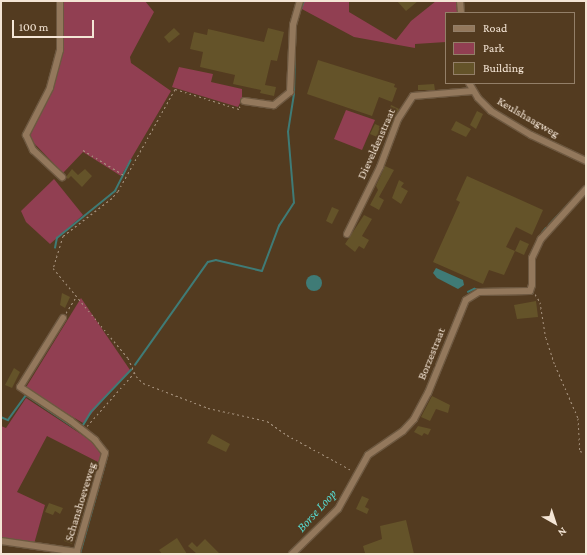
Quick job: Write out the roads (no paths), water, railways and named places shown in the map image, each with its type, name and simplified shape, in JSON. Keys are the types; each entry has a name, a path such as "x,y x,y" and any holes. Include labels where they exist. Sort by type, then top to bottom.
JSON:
{"street":[{"path":"60,1 60,50 50,88 26,135 33,150 62,177"},
{"path":"244,101 274,105 290,92 293,25 300,1"},
{"path":"460,1 461,12"},
{"name":"Keulshaagweg","path":"470,84 473,91 491,111 532,135 586,161"},
{"name":"Dieveldenstraat","path":"347,234 380,167 398,119 413,96 473,91"},
{"name":"Borzestraat","path":"292,554 335,512 368,456 403,431 414,419 428,393 464,304 470,296 485,291 527,292 531,289 532,258 541,239 586,189"},
{"name":"Schanshoeveweg","path":"63,318 20,387 82,429 98,444 105,457 77,553"},
{"path":"1,541 77,553"}],"water":[{"path":"436,268 463,280 464,285 458,289 437,278 433,273"},
{"path":"311,275 317,275 322,280 320,289 317,291 311,291 306,286 306,280"}],"waterway":[{"path":"301,9 304,1"},
{"path":"135,365 208,262 216,260 262,271 279,226 294,203 288,132 294,94 295,51"},
{"path":"55,248 57,238 115,191 130,161"},
{"name":"Borse Loop","path":"549,225 579,193"},
{"name":"Borse Loop","path":"542,233 546,228"},
{"name":"Borse Loop","path":"468,292 474,289 486,289"},
{"path":"82,427 91,412 131,370"},
{"path":"1,417 8,420 26,395 75,428"},
{"path":"99,441 105,449"},
{"path":"80,554 108,454"}]}
